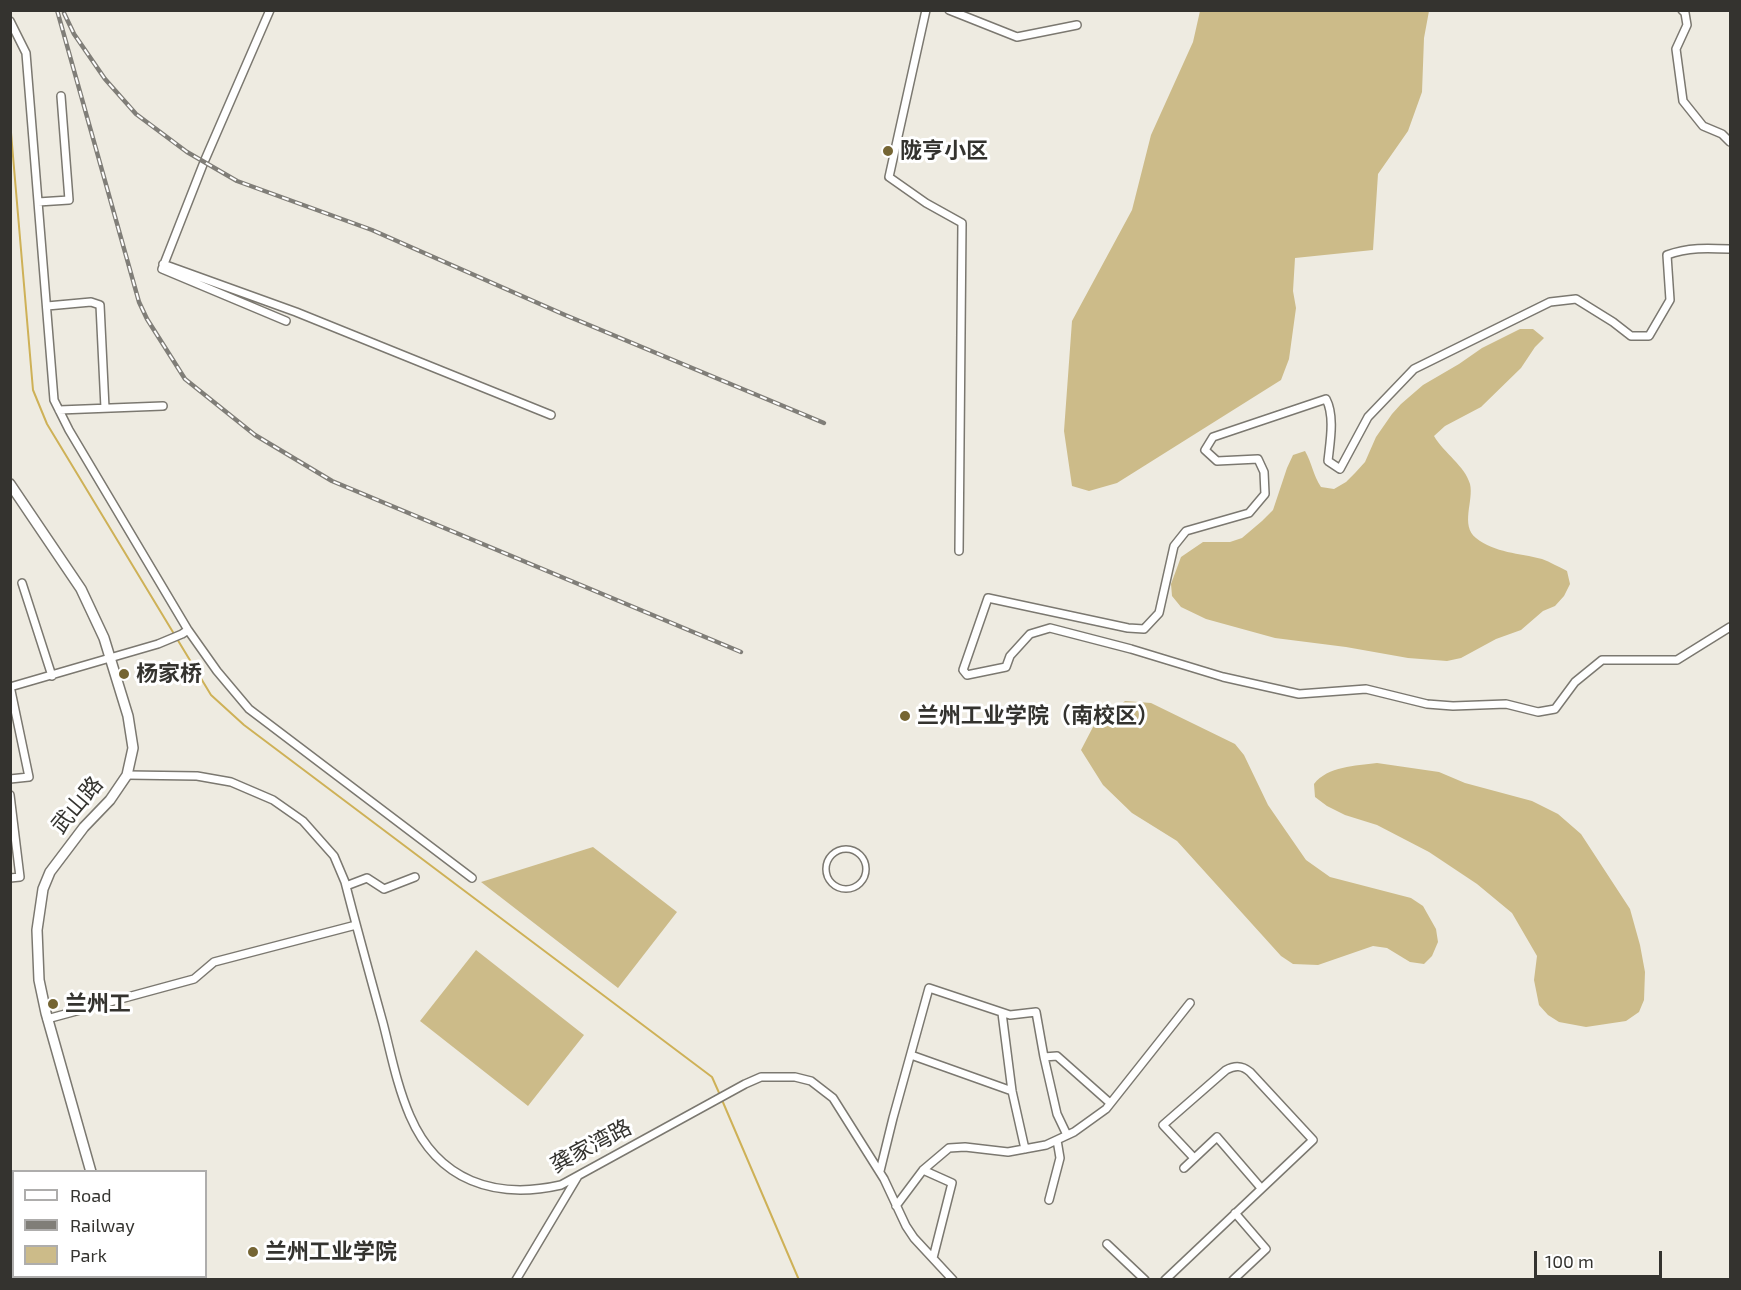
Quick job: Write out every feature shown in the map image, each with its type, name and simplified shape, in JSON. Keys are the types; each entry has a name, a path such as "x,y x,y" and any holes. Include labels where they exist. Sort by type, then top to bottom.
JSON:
{"main road":[{"name":"武山路","path":"10,484 81,589 104,638 128,716 132,748 127,775 110,800 84,827 50,872 43,889 37,930 39,980 47,1019 90,1170"}],"street":[{"path":"270,10 204,162 162,269 286,321"},
{"path":"926,10 889,177 962,223 959,550"},
{"path":"949,10 1017,37 1077,25"},
{"path":"1682,10 1685,13 1687,25 1676,49 1683,101 1703,126 1722,134 1731,142"},
{"path":"10,21 26,53 54,400 59,410 185,632 249,709 472,878"},
{"path":"38,202 69,200 61,96"},
{"path":"1731,249 1679,250 1667,255 1670,300 1648,336 1631,336 1576,299 1550,302 1414,369 1368,417 1340,469 1328,461 1331,438 1330,407 1326,399 1213,437 1206,450 1217,461 1258,459 1264,472 1265,494 1249,513 1186,531 1174,546 1159,613 1144,629 1128,628 988,598 963,670 967,675 1006,666 1010,656 1030,634 1050,628 1131,649 1222,677 1299,694 1366,689 1427,704 1452,706 1506,704 1538,712 1555,709 1575,682 1602,660 1677,660 1731,627"},
{"path":"163,264 296,312 552,415"},
{"path":"47,306 92,302 100,304 105,408"},
{"path":"59,410 164,406"},
{"path":"22,583 52,676"},
{"path":"10,779 29,777 11,687 111,659 158,644 185,632"},
{"name":"龚家湾路","path":"127,775 197,776 231,782 273,800 303,821 334,856 346,886 410,1116 424,1141 456,1174 502,1189 539,1190 561,1185 714,1100 761,1077 795,1077 811,1081 833,1098 880,1171 896,1206 915,1238 953,1280"},
{"path":"10,795 20,877 10,878"},
{"path":"852,850 863,860 866,868 865,876 855,887 847,890 839,888 828,879 825,871 826,863 836,851 852,850"},
{"path":"346,886 367,878 384,889 415,878"},
{"path":"47,1019 194,979 214,962 356,925"},
{"path":"880,1171 929,988 1010,1015 1036,1012 1056,1114 1067,1135"},
{"path":"896,1206 922,1170 950,1148 965,1147 1008,1152 1046,1145 1067,1135 1106,1109 1190,1004"},
{"path":"1002,1013 1012,1091 1025,1149"},
{"path":"911,1054 1012,1091"},
{"path":"1044,1057 1057,1056 1110,1103"},
{"path":"1165,1280 1313,1140 1246,1068 1236,1066 1226,1070 1163,1125 1194,1158"},
{"path":"1184,1168 1217,1137 1261,1188"},
{"path":"1049,1200 1060,1158 1057,1140"},
{"path":"922,1170 952,1183 933,1258"},
{"path":"516,1280 579,1174"},
{"path":"1233,1280 1266,1249 1234,1214"},
{"path":"1107,1244 1145,1280"}],"green space":[{"path":"1200,11 1429,11 1424,38 1422,92 1408,131 1378,174 1373,250 1295,258 1293,291 1296,308 1289,359 1281,380 1117,483 1089,491 1072,486 1064,431 1072,321 1132,210 1151,135 1193,42"},
{"path":"1520,329 1533,329 1544,338 1521,368 1481,407 1445,426 1434,436 1459,465 1470,484 1468,520 1471,533 1491,547 1542,559 1567,571 1570,584 1564,596 1555,606 1543,611 1521,630 1496,639 1461,658 1447,661 1408,658 1275,638 1206,619 1181,607 1172,596 1171,584 1181,557 1203,542 1230,542 1242,538 1273,510 1293,455 1305,451 1321,487 1334,489 1346,482 1365,462 1376,437 1392,414 1423,385 1482,348"},
{"path":"1125,701 1151,703 1235,744 1244,755 1268,805 1306,860 1330,877 1411,898 1423,906 1436,929 1438,942 1432,956 1424,964 1410,962 1387,948 1373,946 1318,965 1293,964 1281,956 1177,841 1132,813 1103,785 1081,750 1093,727"},
{"path":"1377,763 1439,772 1465,783 1532,801 1558,814 1581,834 1630,909 1645,972 1644,1000 1639,1012 1626,1021 1586,1027 1559,1022 1548,1015 1539,1005 1534,980 1537,956 1512,913 1477,884 1429,852 1377,825 1345,815 1315,797 1314,784 1334,770"},
{"path":"593,847 677,912 618,988 481,882"},
{"path":"476,950 584,1035 528,1106 420,1021"}],"waterway":[{"path":"10,121 33,390 47,424 211,695 244,725 712,1077 720,1095"},
{"path":"722,1100 799,1280"}],"railway":[{"path":"57,10 139,302 147,319 185,379 255,435 332,481 741,652"},
{"path":"64,13 74,34 105,79 136,114 187,152 237,181 372,230 565,315 824,423"}],"place":[{"name":"陇亨小区","path":"888,151"},
{"name":"杨家桥","path":"124,674"},
{"name":"兰州工业学院（南校区）","path":"905,716"},
{"name":"兰州工","path":"53,1004"},
{"name":"兰州工业学院","path":"253,1252"}]}
